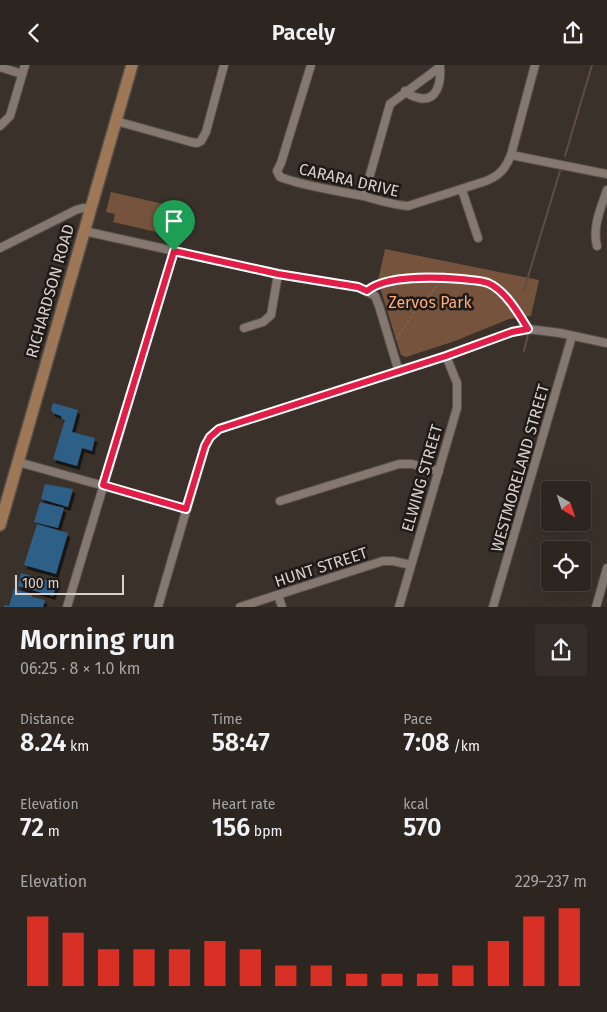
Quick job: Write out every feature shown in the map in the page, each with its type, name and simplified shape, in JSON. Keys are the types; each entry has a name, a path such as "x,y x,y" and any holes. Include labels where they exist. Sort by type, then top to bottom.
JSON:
{"main road":[{"name":"RICHARDSON ROAD","path":"0,525 132,65"}],"street":[{"path":"0,126 10,116 25,65"},
{"path":"116,121 192,142 197,143 201,141 206,132 224,65"},
{"name":"CARARA DRIVE","path":"311,65 281,163 276,171 280,177 296,183 364,196 400,206 408,206 462,190 494,179 502,173 511,155 535,65"},
{"path":"405,91 409,95 418,98 424,99 431,96 440,83 440,66"},
{"path":"364,196 390,103 440,66"},
{"path":"0,67 22,74"},
{"path":"511,155 607,174"},
{"path":"462,190 478,238"},
{"path":"597,246 595,237 598,220 607,190"},
{"path":"0,248 76,210 83,208 91,209"},
{"path":"84,231 278,274 358,287 367,291 374,296 379,306 399,372"},
{"path":"67,607 174,251"},
{"path":"244,328 263,322 271,315 278,274"},
{"path":"158,607 205,446 210,437 219,429 399,372 512,332 528,329 560,333 607,343"},
{"name":"WESTMORELAND STREET","path":"493,607 572,336"},
{"name":"ELWING STREET","path":"399,607 458,399 457,383 446,356"},
{"path":"18,462 186,509"},
{"path":"280,501 399,464 412,464 439,471"},
{"name":"HUNT STREET","path":"240,607 383,561 411,565"},
{"path":"596,607 607,568"},
{"path":"278,595 282,607"}],"path":[{"path":"367,291 373,285 416,277 488,283 505,297 528,329"},
{"path":"391,345 416,310 444,278"}],"green space":[{"path":"111,192 172,206 165,234 113,222 115,214 106,212"},
{"name":"Zervos Park","path":"385,249 539,280 531,316 509,319 455,341 406,357 401,355 378,281"}],"building":[{"path":"53,403 78,410 72,432 95,438 92,451 82,448 77,466 53,459 65,420 53,413 51,409"},
{"path":"45,484 73,489 68,507 41,499"},
{"path":"40,502 64,508 58,528 34,522"},
{"path":"37,524 68,533 56,574 24,565"},
{"path":"21,573 57,583 53,596 18,586"},
{"path":"14,589 32,594 32,597 45,600 43,607 4,607 4,605 9,606"}],"waterway":[{"path":"565,156 592,65"},
{"path":"524,290 560,171"},
{"path":"524,351 528,335"}],"route":[{"path":"174,251 278,274 358,287 367,291 373,285 416,277 438,277 488,283 505,297 528,329 512,332 399,372 219,429 210,437 205,446 186,509 103,485 174,251"}]}
